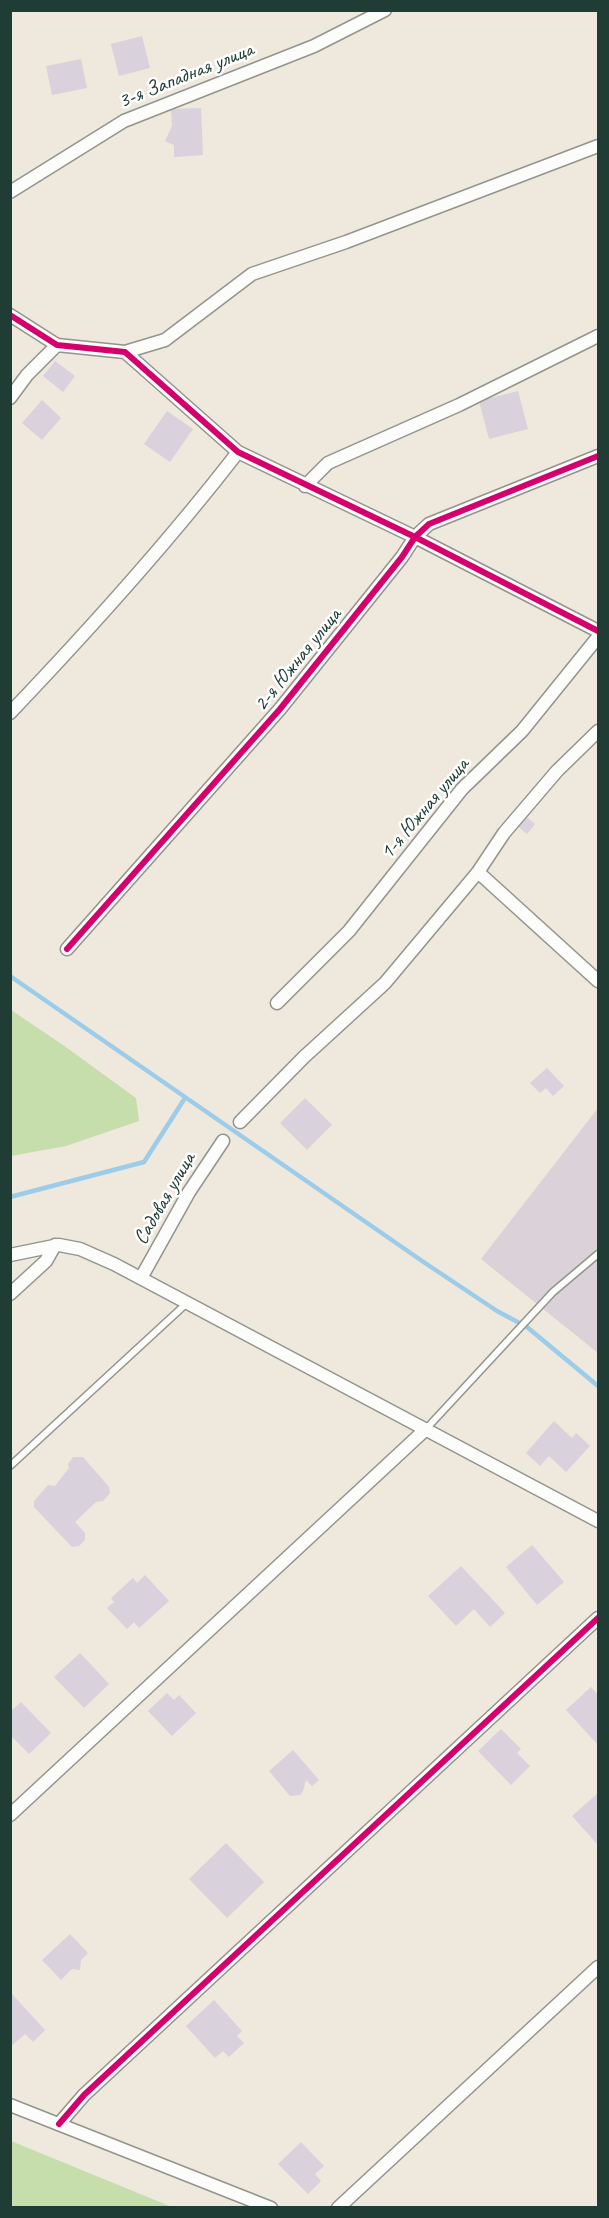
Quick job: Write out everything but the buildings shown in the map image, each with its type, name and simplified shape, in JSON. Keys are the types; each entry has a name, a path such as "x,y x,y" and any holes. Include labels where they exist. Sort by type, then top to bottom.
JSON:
{"street":[{"name":"3-я Западная улица","path":"10,192 124,121 314,46 385,10"},
{"path":"10,315 57,345 125,352 165,340 252,274 357,238 598,146"},
{"path":"304,486 328,463 459,405 598,336"},
{"path":"10,398 27,375 57,345"},
{"path":"125,352 238,452 304,486 415,537 598,631"},
{"path":"10,712 77,643 179,527 238,452"},
{"name":"2-я Южная улица","path":"67,949 280,709 402,557 415,537 429,524 598,456"},
{"name":"1-я Южная улица","path":"277,1003 349,931 462,789 522,731 598,636"},
{"path":"240,1122 304,1057 385,983 478,872 504,833 557,771 598,731"},
{"path":"478,872 598,981"},
{"name":"Садовая улица","path":"141,1278 189,1192 224,1142"},
{"path":"10,1294 46,1261 55,1245"},
{"path":"10,1255 55,1245 80,1249 141,1278 598,1521"},
{"path":"10,1815 426,1429"},
{"path":"59,2124 101,2079 598,1618"},
{"path":"338,2208 598,1968"},
{"path":"10,2104 271,2208"}],"lane":[{"path":"426,1429 554,1292 598,1254"},
{"path":"10,1466 187,1303"}],"shaded area":[{"path":"598,1108 598,1353 481,1259"}],"green space":[{"path":"11,1010 136,1098 139,1121 66,1146 11,1156"},
{"path":"11,2141 172,2207 11,2207"}],"waterway":[{"path":"10,976 425,1263 497,1311 527,1327 598,1386"},
{"path":"10,1197 144,1162 185,1098"}],"cycle path":[{"path":"10,315 57,345 125,352 238,452 415,537 598,631"},
{"path":"67,949 280,709 402,557 415,537 429,524 598,456"},
{"path":"59,2124 84,2095 598,1618"}]}
